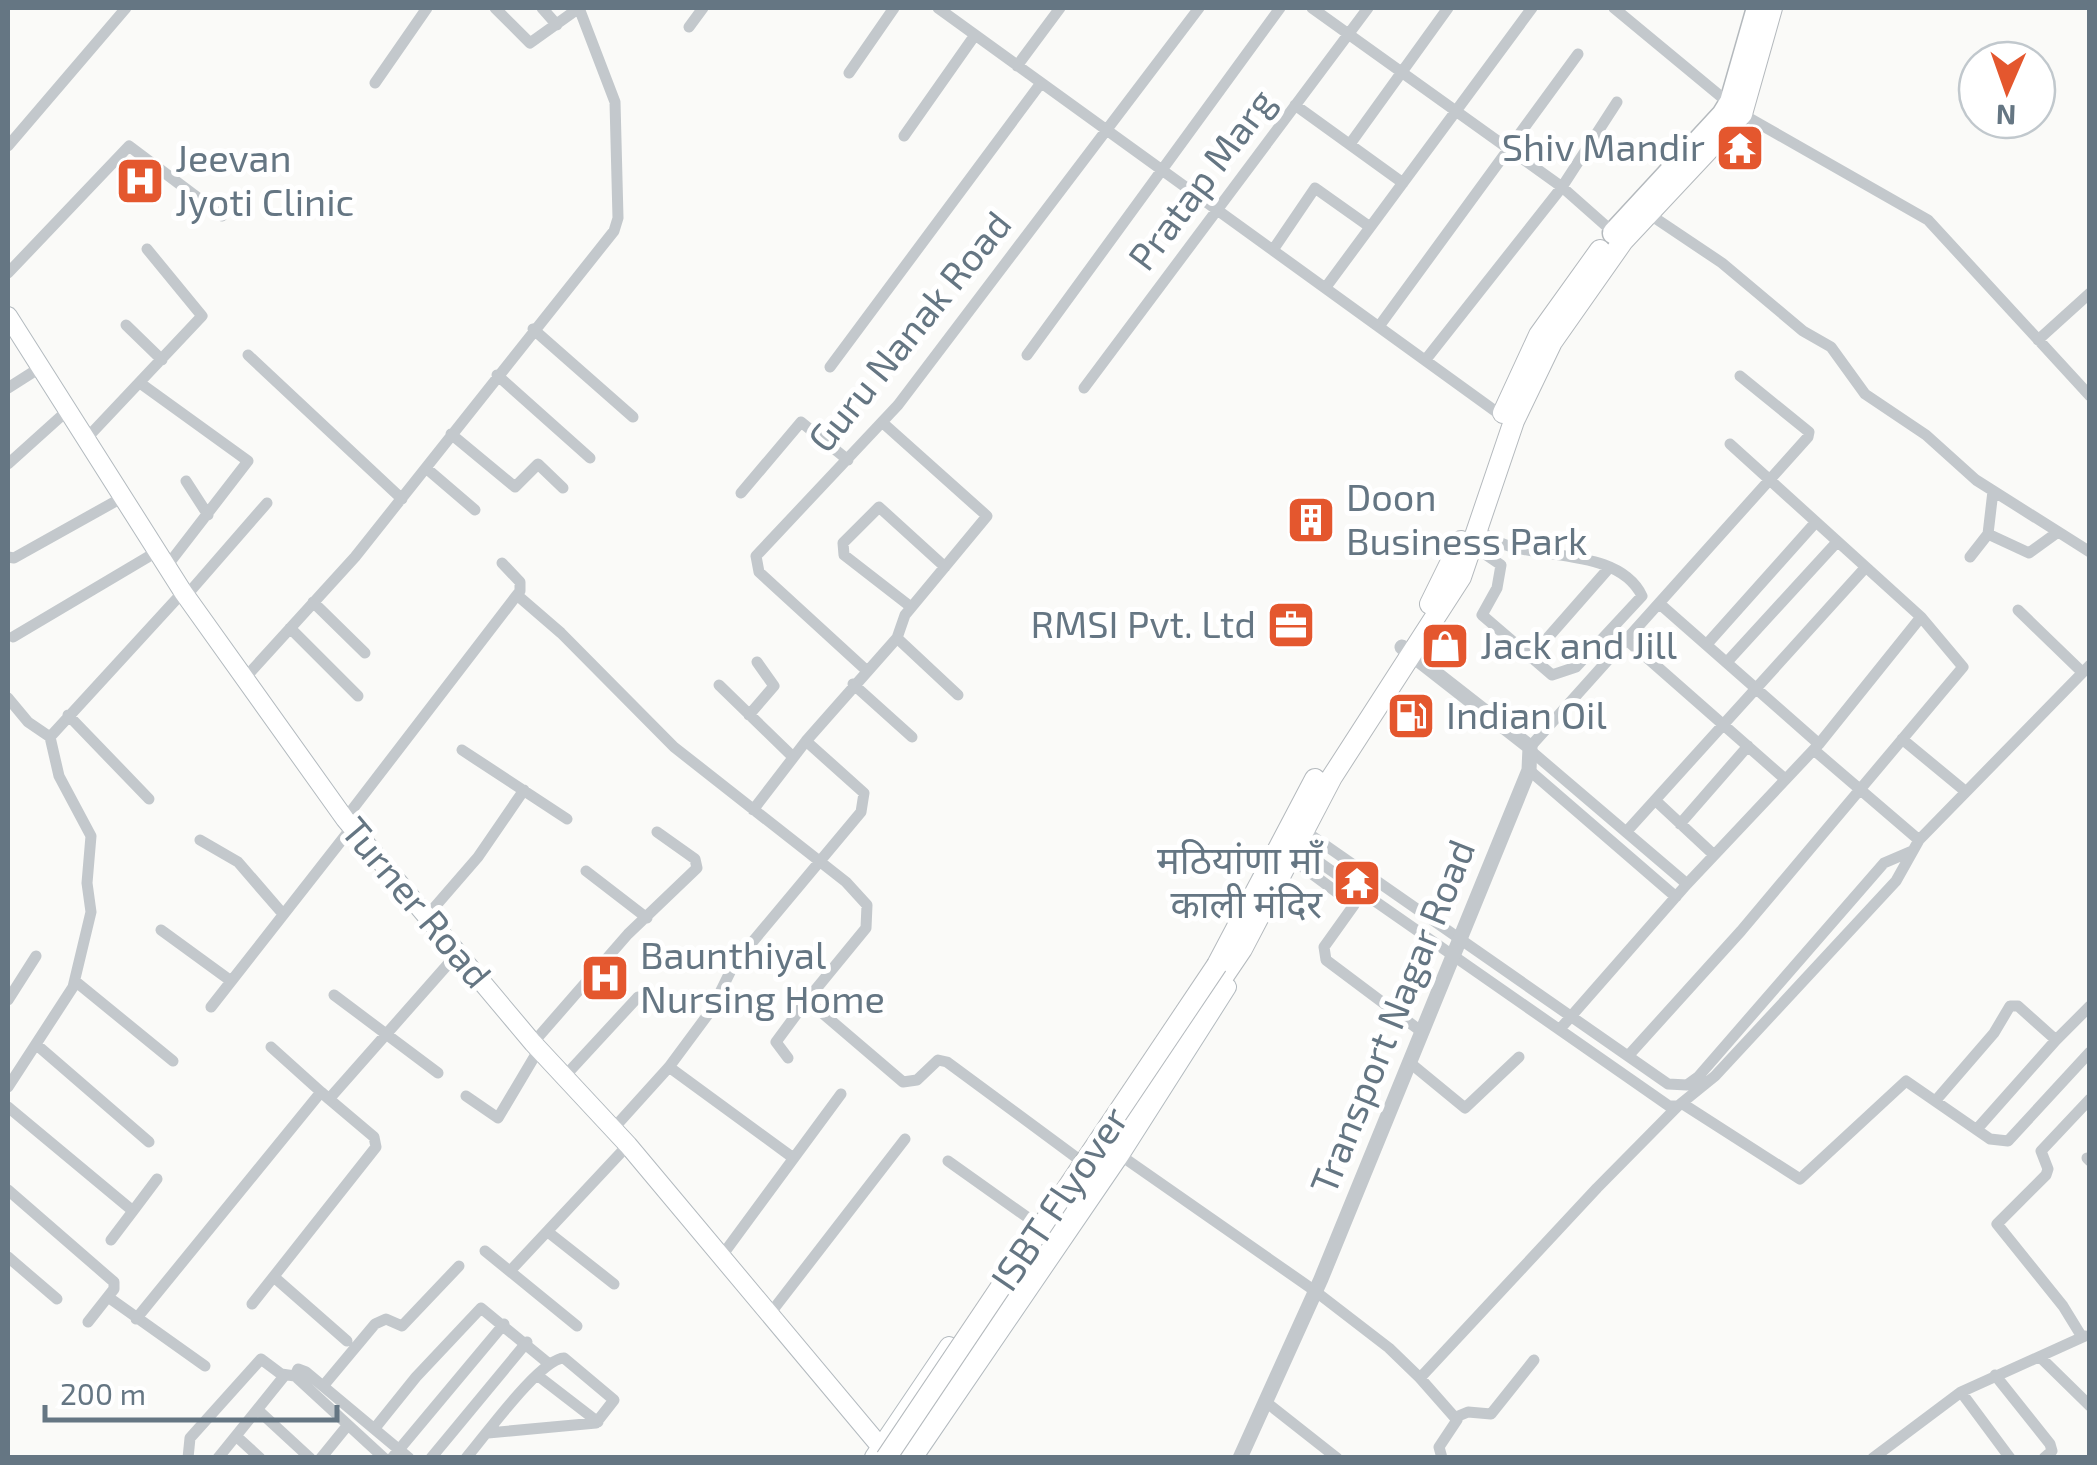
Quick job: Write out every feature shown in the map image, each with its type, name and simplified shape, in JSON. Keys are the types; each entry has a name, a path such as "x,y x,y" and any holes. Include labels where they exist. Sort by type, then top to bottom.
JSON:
{"highway":[{"path":"1235,944 1435,596 1459,547 1502,416 1539,335 1572,282 1614,233 1716,124 1736,108 1758,8"},
{"path":"1235,944 1321,768 1406,651 1447,602 1476,538 1514,421 1552,342 1585,290 1736,108 1772,8"},
{"name":"ISBT Flyover","path":"886,1456 1235,944"}],"main road":[{"name":"Turner Road","path":"8,316 126,496 184,594 348,823 536,1046 628,1145 886,1456"},
{"path":"913,1458 1205,1024 1236,971 1235,944"},
{"path":"886,1456 1077,1158 1235,944"}],"street":[{"path":"8,146 126,8"},
{"path":"375,83 428,8"},
{"path":"244,679 402,499 532,329 609,238 618,218 613,91 579,8 528,43 495,8"},
{"path":"542,8 557,25"},
{"path":"849,73 894,8"},
{"path":"1017,66 1060,8"},
{"name":"Guru Nanak Road","path":"866,670 759,572 754,560 882,422 1108,132 1199,8"},
{"path":"1027,355 1280,8"},
{"path":"1312,8 1562,186 1614,233"},
{"name":"Pratap Marg","path":"1084,388 1368,8"},
{"path":"1350,144 1448,8"},
{"path":"1326,287 1532,8"},
{"path":"1614,8 1736,108 1928,220 2090,396"},
{"path":"689,27 699,9"},
{"path":"945,10 1502,416"},
{"path":"904,136 975,35"},
{"path":"1380,325 1578,54"},
{"path":"830,368 1041,83"},
{"path":"1427,358 1562,186 1616,102"},
{"path":"1295,105 1403,183"},
{"path":"8,273 129,146 222,216"},
{"path":"1273,250 1316,188 1370,227"},
{"path":"1649,214 1722,263 1803,331 1830,346 1866,394 1926,435 1993,491 2090,552"},
{"path":"86,439 200,319 202,312 147,250"},
{"path":"2038,340 2090,293"},
{"path":"126,324 162,360"},
{"path":"532,329 633,417"},
{"path":"248,355 402,499"},
{"path":"8,388 41,367"},
{"path":"497,375 590,458"},
{"path":"1530,749 1805,443 1809,432 1740,376"},
{"path":"13,637 163,558 208,515 247,466 248,460 140,383"},
{"path":"8,464 68,410"},
{"path":"741,493 801,422 848,460"},
{"path":"754,810 792,756 897,638 911,607 987,513 882,422"},
{"path":"451,434 514,487 538,464 562,488"},
{"path":"1628,1056 1963,667 1921,618 1730,444"},
{"path":"426,468 474,510"},
{"path":"186,481 208,515"},
{"path":"1970,558 1988,534 1993,491"},
{"path":"8,557 14,558 126,496"},
{"path":"50,736 267,503"},
{"path":"911,607 844,554 843,544 879,507 945,566"},
{"path":"1707,644 1815,523"},
{"path":"1988,534 2028,553 2058,532"},
{"path":"1476,538 1539,549 1624,573 1642,596 1576,667 1552,675 1482,615 1497,588 1500,565 1517,548"},
{"path":"1476,538 1500,565"},
{"path":"1727,662 1836,542"},
{"path":"211,1007 517,595 520,582 502,563"},
{"path":"1530,658 1609,568"},
{"path":"1627,831 1865,568"},
{"path":"517,595 674,747 854,890 870,912 866,928 776,1042 788,1058"},
{"path":"313,602 365,653"},
{"path":"1661,605 1727,662 1915,845"},
{"path":"1294,843 1574,1018 1668,1084 1679,1086 1698,1078 1799,972 1896,882 1915,845 2086,669 2018,610"},
{"path":"1560,1029 1574,1018 1687,884 1816,747 1921,618"},
{"path":"290,628 358,696"},
{"path":"897,638 958,695"},
{"path":"1628,641 1786,779"},
{"path":"1406,651 1530,749 1687,884"},
{"path":"749,714 774,686 756,662"},
{"path":"854,684 912,737"},
{"path":"719,685 792,756"},
{"path":"8,698 28,722 50,736 59,776 92,836 87,883 91,912 76,981 38,1046 8,1087"},
{"path":"68,716 149,799"},
{"path":"1902,739 1965,792"},
{"path":"614,1129 669,1067 712,1008 730,970 861,812 866,799 806,741"},
{"path":"1680,824 1748,746"},
{"name":"Transport Nagar Road","path":"1240,1458 1530,770 1530,749"},
{"path":"462,750 567,819"},
{"path":"1530,770 1676,897"},
{"path":"426,918 478,858 524,790"},
{"path":"1655,800 1714,855"},
{"path":"466,1096 498,1118 536,1046 604,960 698,865 657,832"},
{"path":"200,840 245,869 283,914"},
{"path":"1294,843 1364,894 1457,947 1560,1029 1669,1106 1680,1105 1800,1179 1900,1082 1912,1082 2001,1142 2015,1137 2090,1052"},
{"path":"1294,843 1354,905"},
{"path":"1420,1378 1680,1105 1715,1076 1884,863 1915,845"},
{"path":"586,871 647,918"},
{"path":"1364,894 1324,948 1323,957 1422,1032"},
{"path":"162,930 232,981"},
{"path":"136,1320 325,1096 390,1033 457,954"},
{"path":"8,1000 36,956"},
{"path":"76,981 173,1061"},
{"path":"334,995 390,1033 438,1073"},
{"path":"565,1076 638,997"},
{"path":"806,1000 903,1082 917,1080 938,1060 946,1062 1077,1158"},
{"path":"1937,1099 1994,1033 2010,1006 2018,1006 2056,1040"},
{"path":"1977,1129 2090,1006"},
{"path":"38,1046 150,1142"},
{"path":"252,1304 376,1146 374,1137 271,1047"},
{"path":"1409,1062 1465,1108 1519,1057"},
{"path":"669,1067 792,1158"},
{"path":"1679,1086 1680,1105"},
{"path":"721,1257 841,1094"},
{"path":"1873,1458 1961,1392 2086,1336 1997,1224 2046,1175 2048,1170 2041,1152 2090,1099"},
{"path":"8,1106 133,1211"},
{"path":"769,1315 905,1139"},
{"path":"510,1270 628,1145"},
{"path":"1120,1155 1314,1290 1400,1357 1456,1417 1457,1424 1439,1447 1442,1458"},
{"path":"948,1161 1034,1222"},
{"path":"111,1240 158,1179"},
{"path":"8,1190 114,1282 108,1297 88,1322"},
{"path":"548,1232 614,1284"},
{"path":"485,1250 576,1326"},
{"path":"8,1257 57,1300"},
{"path":"324,1386 375,1324 386,1320 402,1326 458,1266"},
{"path":"274,1277 348,1341"},
{"path":"108,1297 204,1366"},
{"path":"375,1428 477,1310 485,1309 548,1363"},
{"path":"218,1458 300,1368 375,1428 400,1455 504,1324"},
{"path":"431,1458 527,1342"},
{"path":"2040,1357 2090,1406"},
{"path":"466,1458 548,1363 564,1358 613,1398 614,1404 598,1422 488,1434"},
{"path":"188,1458 190,1438 260,1360 290,1375 384,1458"},
{"path":"1456,1417 1474,1412 1490,1415 1534,1360"},
{"path":"537,1375 598,1422"},
{"path":"1995,1375 2050,1444 2052,1451 2044,1458"},
{"path":"1961,1392 2010,1458"},
{"path":"1266,1402 1337,1458"},
{"path":"321,1458 350,1407"},
{"path":"258,1411 310,1458"},
{"path":"236,1436 260,1458"}],"place":[{"name":"Shiv Mandir","path":"1740,148"},
{"name":"Jeevan Jyoti Clinic","path":"140,181"},
{"name":"Doon Business Park","path":"1311,520"},
{"name":"RMSI Pvt. Ltd","path":"1291,625"},
{"name":"Jack and Jill","path":"1445,646"},
{"name":"Indian Oil","path":"1411,716"},
{"name":"मठियांणा माँ काली मंदिर","path":"1357,883"},
{"name":"Baunthiyal Nursing Home","path":"605,978"}]}
